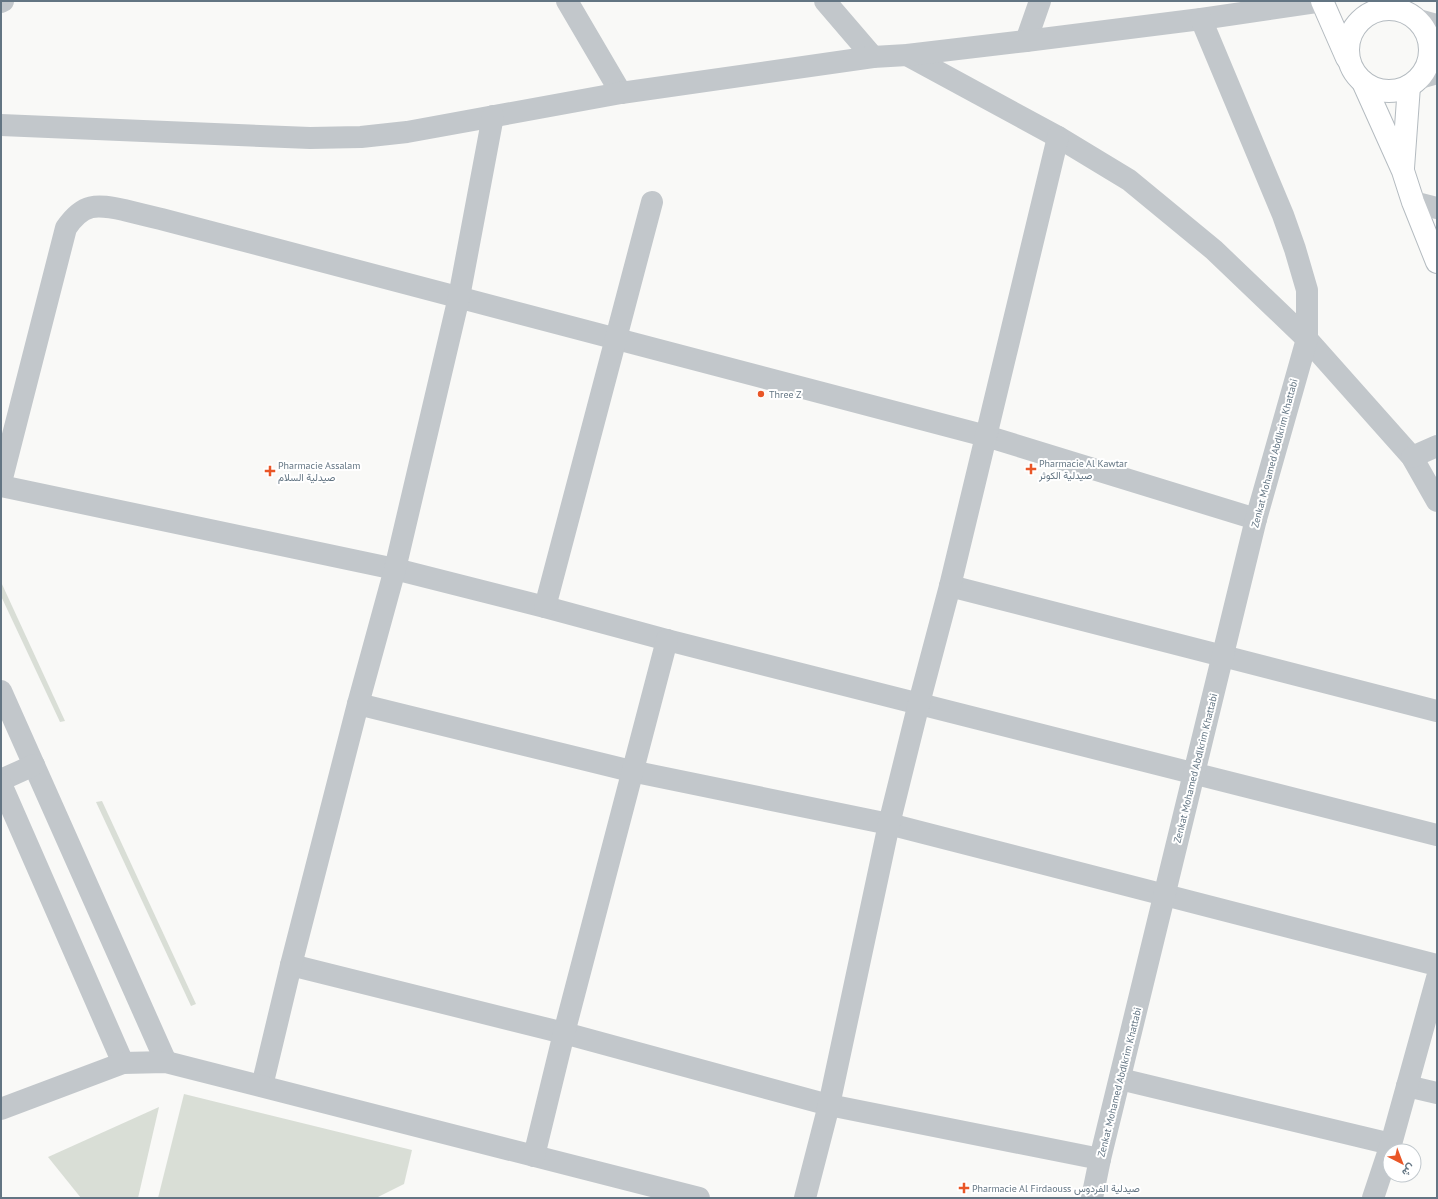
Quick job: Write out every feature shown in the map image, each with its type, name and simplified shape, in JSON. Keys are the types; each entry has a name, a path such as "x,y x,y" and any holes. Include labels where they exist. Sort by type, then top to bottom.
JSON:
{"main road":[{"path":"1323,1 1350,65 1355,74 1363,82 1377,90 1394,92 1422,79"},
{"path":"1350,65 1348,49 1351,34 1359,21 1372,12 1383,5 1422,16 1431,48 1428,64 1422,79 1403,171"},
{"path":"1363,82 1403,171 1413,202 1437,262"}],"street":[{"path":"567,1 621,93"},
{"path":"825,1 873,57"},
{"path":"1026,41 1040,1"},
{"path":"1,125 310,138 361,137 407,132 621,93 873,57 907,55 1026,41 1201,19 1323,1"},
{"name":"Zenkat Mohamed Abdlkrim Khattabi","path":"1092,1198 1100,1159 1165,895 1193,773 1256,519 1307,339 1307,290 1295,249 1283,215 1201,19"},
{"path":"907,55 1058,137 1129,180 1214,250 1307,339 1412,457 1437,501"},
{"path":"262,1086 291,965 358,704 395,569 459,297 493,116"},
{"path":"806,1198 829,1104 890,824 919,703 950,586 1058,137"},
{"path":"545,607 652,202"},
{"path":"1413,202 1437,208"},
{"path":"1,482 66,228 73,218 82,211 92,207 104,206 161,219 986,436 1256,519"},
{"path":"1412,457 1437,446"},
{"path":"1,486 395,569 545,607 666,640 1437,835"},
{"path":"950,586 1437,711"},
{"path":"534,1156 564,1033 666,640"},
{"path":"1,691 166,1062"},
{"path":"358,704 632,771 890,824 1437,965"},
{"path":"1,780 34,766"},
{"path":"1,784 123,1063"},
{"path":"291,965 564,1033 829,1104 1100,1159"},
{"path":"1392,1143 1437,978"},
{"path":"1,1109 123,1063 166,1062 699,1198"},
{"path":"1120,1079 1388,1143"},
{"path":"1407,1086 1437,1093"},
{"path":"1373,1198 1382,1172"}],"shaded area":[{"path":"1,582 65,721 60,722 1,596"},
{"path":"102,801 196,1004 191,1006 96,802"},
{"path":"184,1094 412,1150 404,1184 376,1198 158,1198"},
{"path":"159,1107 138,1198 81,1198 48,1157"}],"place":[{"name":"Three Z","path":"761,394"},
{"name":"Pharmacie Al Kawtar صيدلية الكوثر","path":"1031,469"},
{"name":"Pharmacie Assalam صيدلية السلام","path":"270,471"},
{"name":"Pharmacie Al Firdaouss صيدلية الفردوس","path":"964,1188"}]}
